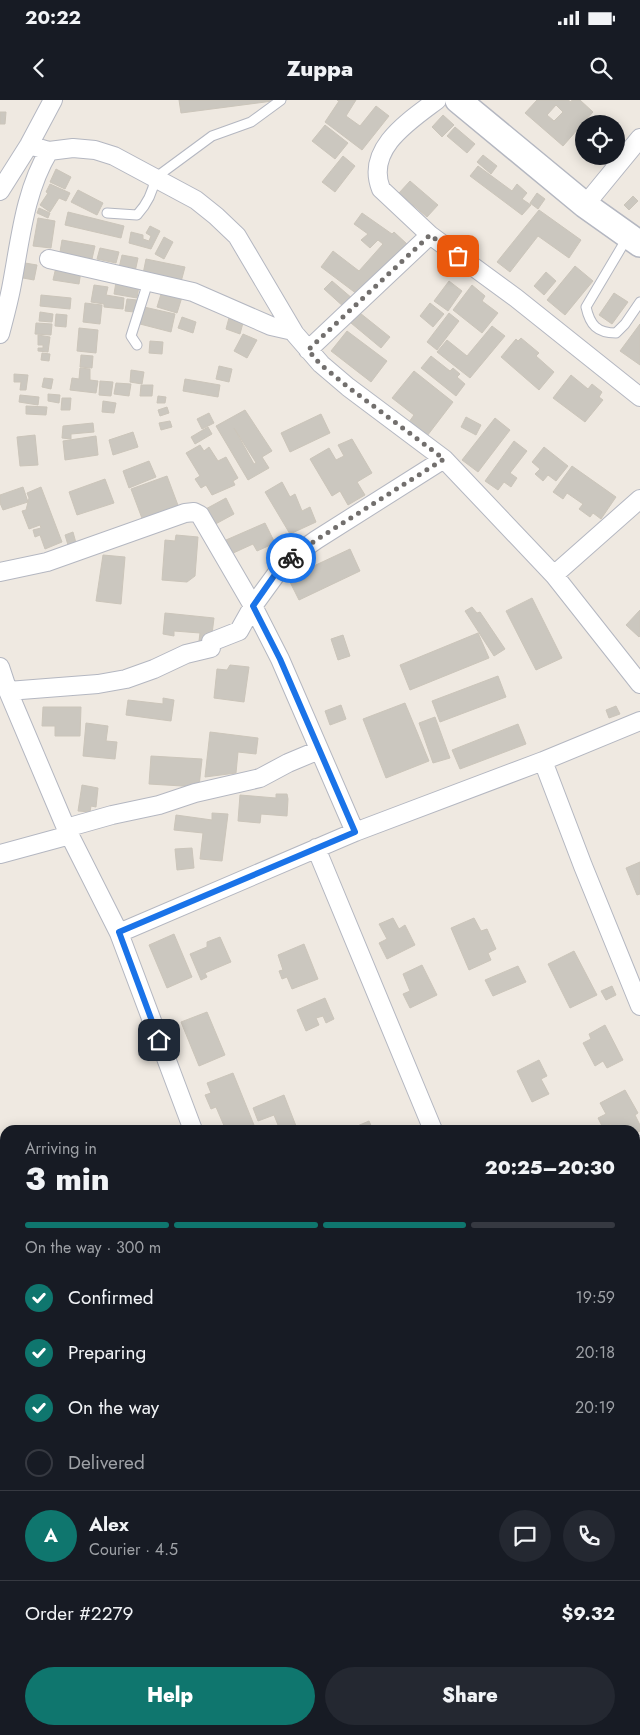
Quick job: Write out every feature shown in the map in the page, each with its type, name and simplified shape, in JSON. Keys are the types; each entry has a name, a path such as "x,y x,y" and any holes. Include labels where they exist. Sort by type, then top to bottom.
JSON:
{"street":[{"path":"0,191 29,145 52,100"},
{"path":"436,100 402,126 385,147 378,162 377,179 381,189 430,235 516,298 640,397"},
{"path":"458,100 585,205 634,240"},
{"path":"585,205 640,138"},
{"path":"29,145 49,151 73,148 94,150 114,156 196,200 216,216 237,236 293,331 320,364 444,459 554,575 640,684"},
{"path":"0,334 11,291 24,219 39,166 49,151"},
{"path":"308,350 430,235"},
{"path":"49,259 193,292 270,326 293,331"},
{"path":"8,691 98,684 126,679 154,669 186,654 211,648 211,642 239,631 253,606 276,573 292,557 444,459"},
{"path":"554,575 640,499"},
{"path":"0,572 47,562 185,513 194,512 200,516 253,606 280,659 355,832"},
{"path":"0,667 8,691 68,831 119,932 191,1125"},
{"path":"119,932 355,832 543,761 640,721"},
{"path":"0,854 112,815 159,805 260,778 288,763 319,750"},
{"path":"543,761 640,1006"},
{"path":"316,848 431,1125"}],"lane":[{"path":"107,213 137,215 145,206 153,190 156,178 212,136 251,122 281,100"},
{"path":"634,240 586,307 588,318 594,326 604,333 616,333 625,324 640,302"},
{"path":"136,345 131,336 148,282"}],"building":[{"path":"179,100 273,100 273,101 181,113"},
{"path":"337,100 356,100 346,116 360,126 376,106 389,116 362,150 325,122 339,101"},
{"path":"537,100 568,100 571,102 572,100 580,100 593,112 590,115 575,115 575,132 563,146 525,113","holes":["556,105 563,112 554,121 547,115"]},
{"path":"0,112 6,112 5,124 0,124"},
{"path":"443,115 454,125 442,137 432,127"},
{"path":"325,125 348,143 335,159 312,141"},
{"path":"455,127 475,144 467,153 447,136"},
{"path":"483,155 497,166 491,174 477,162"},
{"path":"343,156 355,166 335,192 322,182"},
{"path":"478,166 512,191 517,184 527,193 522,199 531,205 522,215 470,176"},
{"path":"56,169 71,177 65,189 50,182"},
{"path":"410,181 438,205 427,217 399,193"},
{"path":"50,184 70,193 66,201 59,198 50,212 40,205 48,193 46,192"},
{"path":"78,190 103,203 97,215 71,202"},
{"path":"537,193 545,199 538,209 530,203"},
{"path":"633,196 638,201 629,210 624,205"},
{"path":"39,208 50,213 48,218 37,213"},
{"path":"539,210 581,240 569,258 538,236 510,272 497,262"},
{"path":"68,212 124,226 121,238 65,225"},
{"path":"362,213 392,234 394,232 407,244 361,297 321,267 333,251 359,271 383,244 378,240 370,248 361,240 368,234 354,224"},
{"path":"38,218 55,221 51,248 33,246"},
{"path":"150,226 160,231 151,249 129,243 131,232 143,235 143,239 149,241 151,236 146,233"},
{"path":"164,237 173,242 164,259 155,254"},
{"path":"62,240 95,246 92,259 60,252"},
{"path":"100,248 119,252 116,263 97,259"},
{"path":"122,255 138,258 135,272 119,268"},
{"path":"146,259 185,267 181,282 143,274"},
{"path":"25,263 37,265 34,280 23,278"},
{"path":"575,266 593,281 565,315 547,300"},
{"path":"56,267 81,271 79,284 53,280"},
{"path":"546,272 556,281 544,295 534,286"},
{"path":"332,281 353,299 345,308 324,289"},
{"path":"449,281 462,291 448,311 434,301"},
{"path":"116,282 139,286 137,298 114,294"},
{"path":"94,285 108,287 106,295 124,298 123,309 104,307 104,304 91,302"},
{"path":"472,285 485,296 482,301 498,313 482,333 453,310"},
{"path":"162,291 182,297 177,313 157,307"},
{"path":"614,293 628,302 612,324 599,315"},
{"path":"41,295 71,298 70,309 40,306"},
{"path":"127,299 137,300 134,312 125,311"},
{"path":"85,303 102,305 100,324 83,322"},
{"path":"430,303 444,314 433,327 420,316"},
{"path":"144,307 175,314 171,332 140,324"},
{"path":"40,312 53,314 52,322 39,321"},
{"path":"360,313 390,337 381,348 351,323"},
{"path":"449,313 459,321 437,350 427,342"},
{"path":"56,314 67,315 66,327 55,326"},
{"path":"230,314 244,319 240,334 226,329"},
{"path":"182,317 196,322 193,333 178,328"},
{"path":"36,323 52,324 51,335 35,334"},
{"path":"640,324 640,365 620,351"},
{"path":"492,326 505,336 470,378 437,352 447,340 467,356"},
{"path":"79,328 98,330 96,353 77,351"},
{"path":"347,331 387,361 371,382 331,351"},
{"path":"243,334 257,340 247,358 234,351"},
{"path":"38,335 50,337 48,352 38,351 38,348 43,348 43,345 38,345"},
{"path":"521,338 539,353 536,356 554,372 539,390 501,357 516,339 518,341"},
{"path":"150,341 163,342 162,354 149,353"},
{"path":"42,353 50,354 49,361 41,360"},
{"path":"81,355 93,356 92,368 80,367"},
{"path":"431,356 450,371 453,368 460,374 457,377 465,384 456,396 421,368"},
{"path":"219,366 232,369 229,382 216,379"},
{"path":"80,368 90,369 90,380 98,381 96,393 70,390 72,378 79,379"},
{"path":"131,370 144,372 142,384 130,382"},
{"path":"414,371 453,402 427,436 409,422 414,415 392,398"},
{"path":"14,374 28,375 26,390 20,390 21,382 14,382"},
{"path":"571,375 588,389 592,384 602,392 599,397 603,400 585,422 553,398"},
{"path":"44,378 53,379 51,389 42,387"},
{"path":"185,379 220,385 218,397 183,391"},
{"path":"100,381 113,382 111,396 99,395"},
{"path":"116,383 131,384 129,396 114,394"},
{"path":"141,385 153,385 152,396 140,396"},
{"path":"48,394 60,395 59,403 48,401"},
{"path":"20,395 39,397 38,405 19,402"},
{"path":"158,396 166,397 165,403 157,403"},
{"path":"62,398 71,398 70,410 61,410"},
{"path":"103,401 116,403 114,413 102,412"},
{"path":"26,406 47,407 46,415 26,414"},
{"path":"167,407 169,413 160,416 158,410"},
{"path":"245,410 272,451 262,457 269,468 248,480 216,426","holes":["234,428 256,463 254,464"]},
{"path":"209,413 214,423 202,429 197,419"},
{"path":"321,414 330,433 290,452 281,433"},
{"path":"466,417 481,425 476,435 461,427"},
{"path":"495,418 510,430 478,472 462,460"},
{"path":"170,421 172,427 161,430 159,423"},
{"path":"93,423 94,432 71,434 71,439 62,438 63,426"},
{"path":"208,427 212,434 195,444 191,437"},
{"path":"133,432 138,447 113,455 109,440"},
{"path":"35,435 38,465 20,466 17,437"},
{"path":"96,436 98,455 65,460 63,441"},
{"path":"352,439 372,473 357,482 365,495 348,505 340,491 332,496 310,459 329,448 336,460 344,456 338,445"},
{"path":"514,441 527,451 510,473 517,478 511,487 504,482 498,490 485,481"},
{"path":"200,445 204,451 209,447 218,461 226,457 238,478 233,481 235,485 212,495 206,485 201,488 195,479 200,476 186,453"},
{"path":"544,447 568,466 556,481 548,475 543,481 535,474 540,469 532,462"},
{"path":"149,461 156,477 129,488 123,471"},
{"path":"572,466 616,497 601,519 593,513 590,517 579,509 583,504 567,493 563,499 553,492"},
{"path":"167,476 179,508 143,521 131,489"},
{"path":"105,479 114,503 77,515 69,492"},
{"path":"282,482 290,497 295,494 302,511 310,507 316,522 290,534 265,492"},
{"path":"23,487 28,502 3,510 0,503 0,495"},
{"path":"41,487 62,542 45,549 40,535 35,537 33,530 41,528 40,525 29,529 22,511 26,510 29,498 27,493"},
{"path":"226,498 234,514 210,527 202,511"},
{"path":"265,523 275,543 257,551 253,544 231,554 226,540"},
{"path":"73,532 76,543 68,545 65,535"},
{"path":"176,535 198,537 195,576 187,582 162,580 165,540 175,541"},
{"path":"350,549 360,571 299,600 288,578"},
{"path":"103,555 125,557 121,604 96,601"},
{"path":"532,598 562,658 536,670 506,611"},
{"path":"472,607 477,613 480,612 505,649 494,656 465,611"},
{"path":"640,610 640,636 639,637 626,625"},
{"path":"165,613 214,618 211,642 199,641 200,633 174,631 174,636 163,634"},
{"path":"478,633 489,658 410,690 400,665"},
{"path":"343,635 350,656 338,660 331,639"},
{"path":"230,665 249,667 244,702 214,698 217,669 227,670"},
{"path":"498,676 506,697 440,722 432,701"},
{"path":"163,698 174,700 171,721 126,715 128,700 163,704"},
{"path":"405,703 429,761 386,778 363,719"},
{"path":"341,705 346,719 330,725 325,711"},
{"path":"616,706 620,714 609,718 606,710"},
{"path":"43,707 81,707 80,736 55,736 55,726 42,726"},
{"path":"435,717 450,758 433,763 419,723"},
{"path":"86,723 108,726 106,741 117,742 115,759 83,756"},
{"path":"518,724 526,744 460,769 452,750"},
{"path":"210,732 258,738 256,754 238,752 236,773 205,777"},
{"path":"151,756 202,759 199,787 149,784"},
{"path":"82,785 98,788 96,807 91,806 90,812 78,811"},
{"path":"276,794 287,794 287,816 261,814 260,823 238,821 240,795 276,798"},
{"path":"212,813 228,814 222,861 200,859 203,833 174,830 176,815 212,820"},
{"path":"192,848 194,868 177,870 175,849"},
{"path":"640,862 640,894 637,895 626,868"},
{"path":"393,918 399,929 405,925 415,945 387,959 379,943 387,939 379,924"},
{"path":"474,918 481,931 487,929 496,949 488,953 491,960 469,970 451,928"},
{"path":"174,934 192,977 167,988 149,945"},
{"path":"220,937 231,962 205,973 207,977 201,980 190,954 207,947 207,942"},
{"path":"304,944 318,979 292,989 287,977 282,979 279,971 283,970 278,955"},
{"path":"574,951 597,995 570,1008 548,964"},
{"path":"422,965 437,995 410,1008 403,994 410,991 403,974"},
{"path":"518,966 526,982 493,996 485,980"},
{"path":"612,986 616,995 606,1000 601,991"},
{"path":"325,998 334,1019 326,1023 323,1016 316,1018 319,1025 306,1031 297,1010"},
{"path":"207,1012 225,1055 199,1066 181,1022"},
{"path":"605,1025 623,1060 607,1068 603,1061 595,1066 583,1043 591,1039 589,1034"},
{"path":"539,1060 547,1076 541,1079 549,1094 532,1102 517,1071"},
{"path":"233,1073 254,1125 224,1125 216,1107 211,1109 205,1095 211,1093 207,1083"},
{"path":"625,1090 638,1113 635,1115 640,1125 602,1125 598,1118 606,1114 600,1103"},
{"path":"284,1095 296,1125 278,1125 274,1115 258,1121 253,1108"},
{"path":"369,1121 371,1125 360,1125"}],"way so far":[{"path":"291,558 316,540 444,459 348,387 320,364 308,350 430,235 458,256"}],"route":[{"path":"159,1040 119,932 355,832 280,659 253,606 276,573 291,558"}]}
